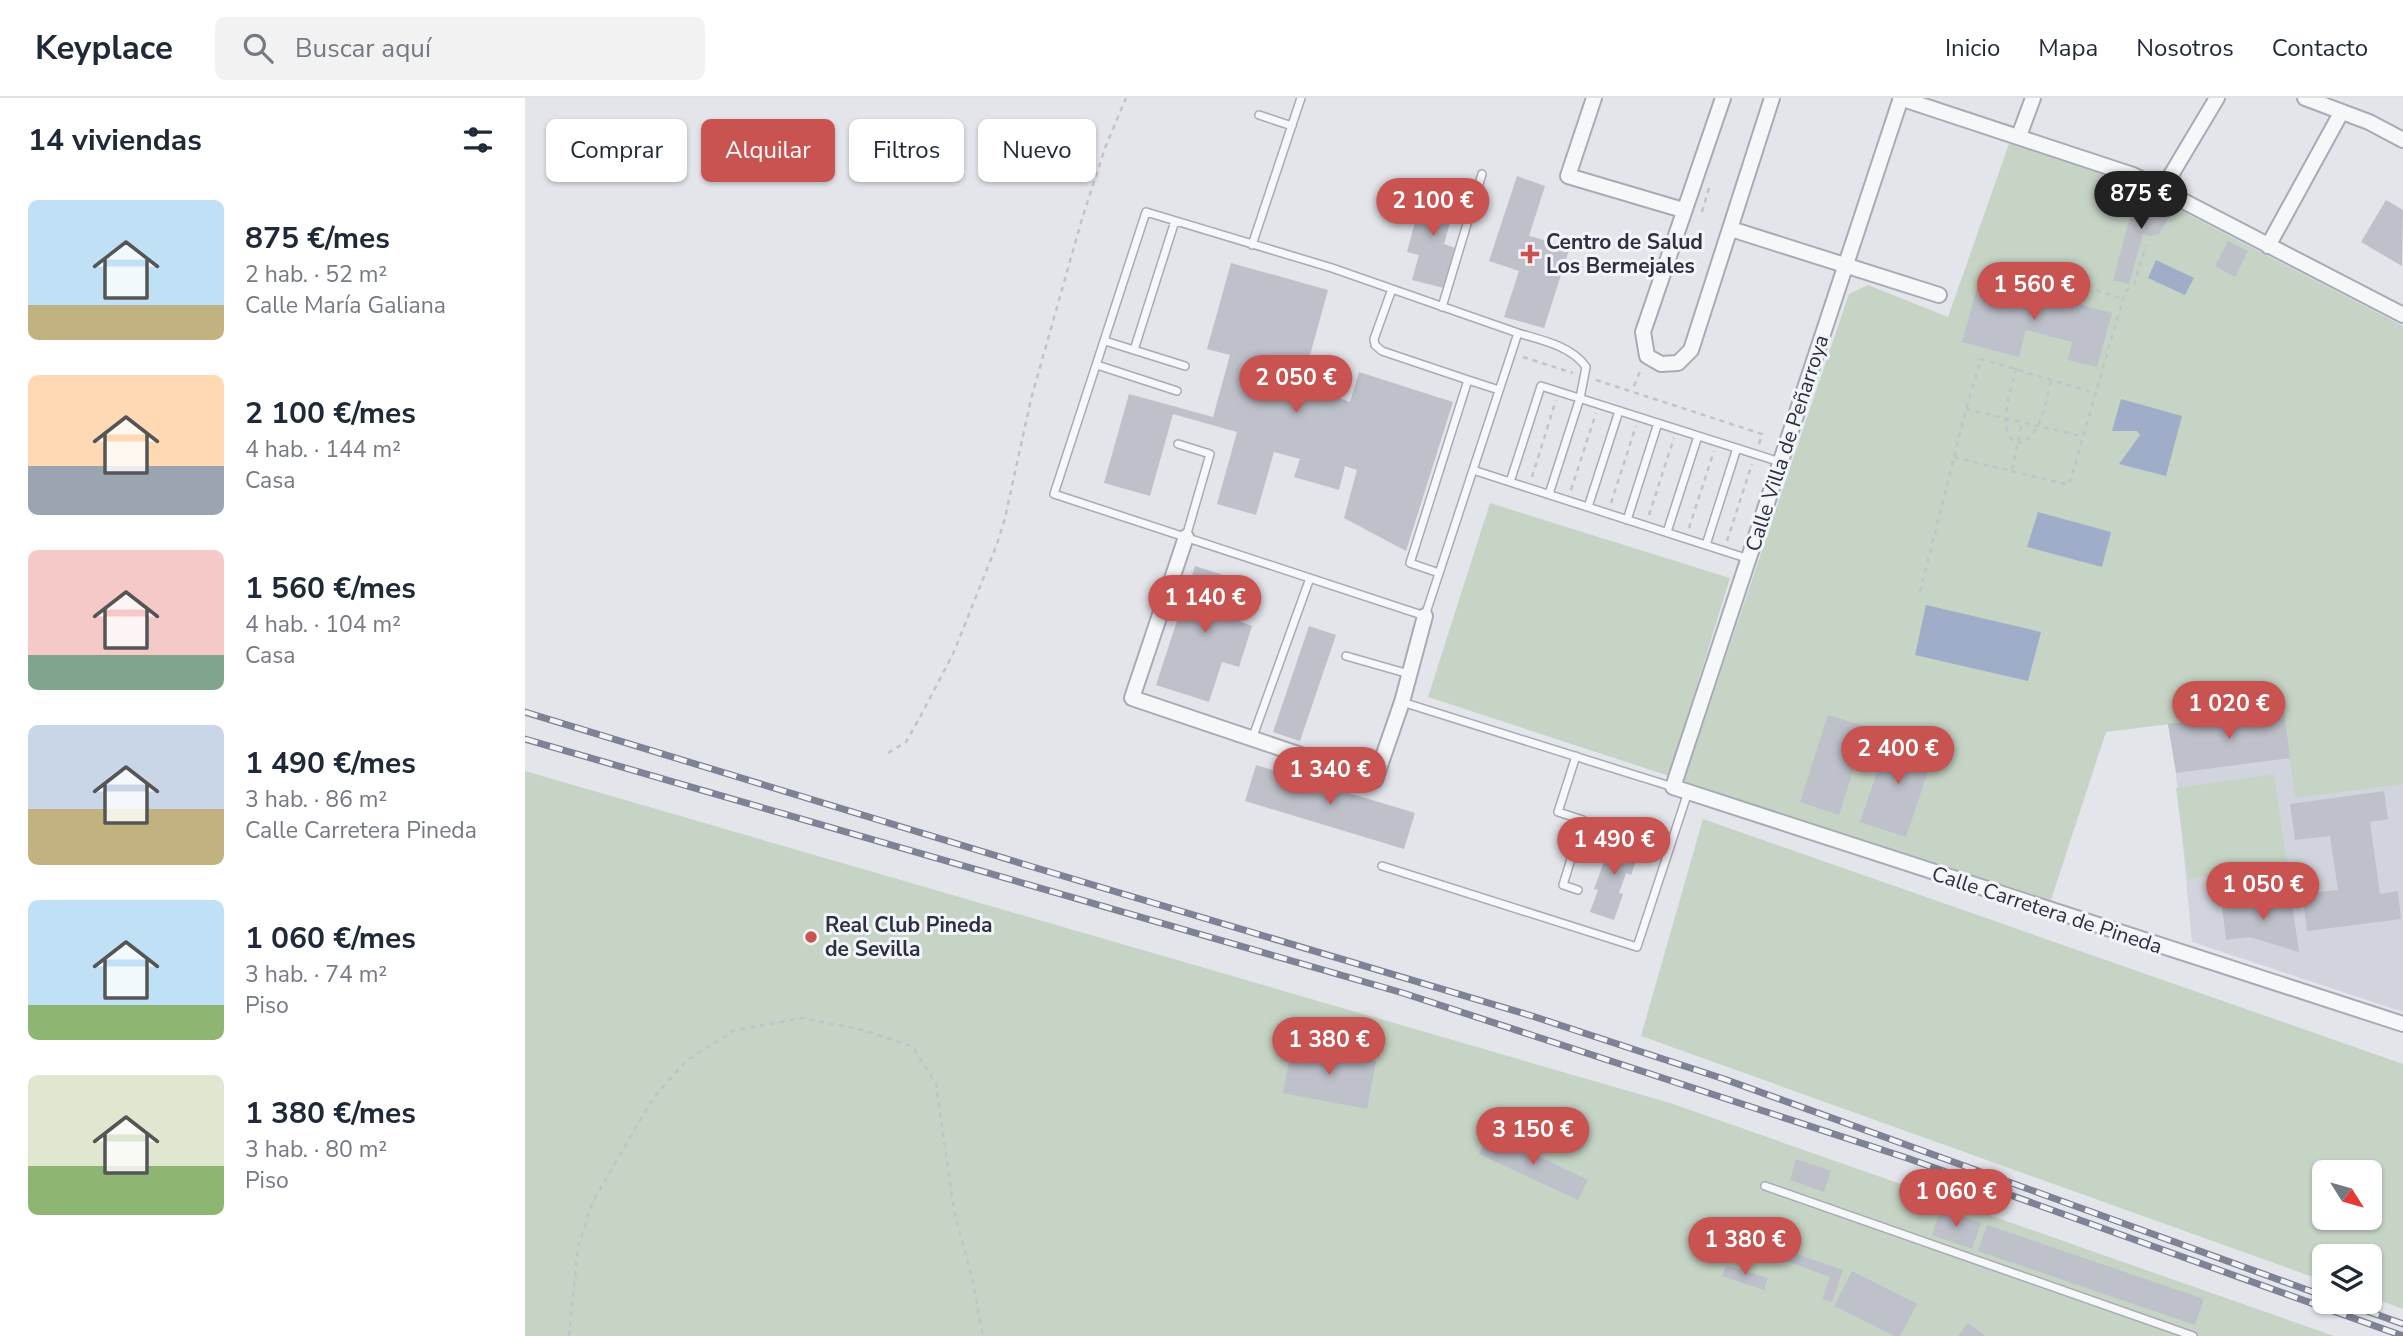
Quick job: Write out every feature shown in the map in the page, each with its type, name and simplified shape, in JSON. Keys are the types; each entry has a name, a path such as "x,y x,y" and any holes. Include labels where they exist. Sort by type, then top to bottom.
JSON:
{"street":[{"path":"1594,98 1568,176 1683,211"},
{"path":"1723,98 1643,332 1647,356 1661,364 1678,363 1691,350 1772,98"},
{"path":"1901,98 2133,175 2403,315"},
{"name":"Calle Villa de Peñarroya","path":"1684,791 1749,559 1901,98"},
{"path":"2019,136 2033,98"},
{"path":"2162,190 2217,98"},
{"path":"2305,98 2369,122 2403,140"},
{"path":"2269,246 2341,113"},
{"path":"1731,229 1939,295"},
{"path":"1186,537 1132,698 1375,780 1402,702 1425,616"},
{"name":"Calle Carretera de Pineda","path":"1684,791 2403,1024"}],"lane":[{"path":"1252,245 1301,98"},
{"path":"1259,115 1292,126"},
{"path":"1442,307 1482,174"},
{"path":"1518,333 1425,616 1054,494 1146,212 1332,268 1544,341 1579,357 1586,367 1586,377 1549,494"},
{"path":"1134,350 1175,221"},
{"path":"1392,289 1374,339 1381,352 1499,390"},
{"path":"1105,341 1185,366"},
{"path":"1097,365 1177,391"},
{"path":"1439,573 1410,563 1468,380"},
{"path":"1510,482 1541,386 1781,462"},
{"path":"1588,507 1619,411"},
{"path":"1627,520 1658,423"},
{"path":"1667,532 1698,436"},
{"path":"1178,443 1210,454 1186,537"},
{"path":"1706,545 1737,448"},
{"path":"1473,470 1749,559"},
{"path":"1252,739 1310,578"},
{"path":"1346,656 1410,674"},
{"path":"1382,866 1637,947 1684,791 1402,702"},
{"path":"1576,756 1558,812 1583,820 1563,885 1578,890"},
{"path":"1765,1186 2193,1336"}],"path":[{"path":"888,753 907,742 936,687 953,654 997,544 1006,518 1031,398 1082,219 1105,148 1126,98"},
{"path":"1954,457 2069,485 2081,436 2125,292 2134,284 2146,245"},
{"path":"2096,290 2123,299"},
{"path":"1634,386 1647,356"},
{"path":"1920,592 1981,359 2095,393"},
{"path":"2016,368 2005,429 2008,436 2017,442 2022,443 2032,438 2052,379"},
{"path":"1528,488 1566,371"},
{"path":"1607,513 1645,396"},
{"path":"1567,500 1599,404"},
{"path":"1646,526 1683,408"},
{"path":"1966,409 2081,436"},
{"path":"1686,538 1724,421"},
{"path":"2012,470 2022,422"},
{"path":"569,1336 577,1247 592,1203 653,1098 687,1060 734,1030 803,1018 863,1030 913,1048 936,1084 954,1210 972,1278 983,1336"}],"shaded area":[{"path":"2403,695 2403,1012 2192,942 2176,773 2168,724"}],"green space":[{"path":"2009,144 2026,146 2091,169 2133,187 2136,195 2143,191 2403,326 2403,784 2295,798 2283,710 2106,732 2051,900 1683,783 1849,294 1868,285 1948,317"},
{"path":"1490,503 1730,578 1669,776 1428,697"},
{"name":"Real Club Pineda de Sevilla","path":"525,771 1670,1103 2334,1336 525,1336"},
{"path":"2274,774 2287,864 2188,879 2176,788"},
{"path":"1703,819 2403,1064 2403,1309 2382,1301 2382,1244 2312,1244 2312,1277 1641,1036"}],"water":[{"path":"2156,260 2194,278 2185,295 2148,278"},
{"path":"2121,399 2182,416 2166,476 2119,464 2140,435 2137,431 2112,431"},
{"path":"2038,512 2111,532 2102,567 2027,547"},
{"path":"1926,605 2041,632 2028,681 1915,655"}],"building":[{"name":"Centro de Salud Los Bermejales","path":"1517,176 1545,186 1529,236 1570,247 1544,328 1504,317 1519,271 1489,261"},
{"path":"1424,188 1457,198 1444,244 1455,248 1444,288 1412,280 1419,255 1407,252"},
{"path":"2143,191 2175,208 2159,234 2143,234 2129,284 2113,280 2136,195"},
{"path":"2386,200 2403,210 2402,266 2361,242"},
{"path":"2228,241 2248,251 2235,277 2215,266"},
{"path":"1231,263 1328,290 1302,384 1350,402 1359,372 1453,402 1406,551 1344,518 1357,470 1345,466 1339,490 1294,477 1300,459 1274,452 1256,515 1217,504 1237,432 1173,414 1150,496 1104,483 1129,394 1213,417 1230,355 1207,349"},
{"path":"1980,277 2112,313 2097,367 2068,360 2072,342 2026,330 2019,357 1962,342"},
{"path":"1195,566 1248,583 1236,620 1252,626 1239,667 1222,662 1209,702 1156,685"},
{"path":"1309,626 1336,635 1300,741 1273,732"},
{"path":"2284,710 2290,758 2176,773 2168,724"},
{"path":"1828,715 1867,727 1839,815 1800,802"},
{"path":"1890,734 1935,750 1906,837 1860,822"},
{"path":"1256,765 1415,813 1404,849 1245,801"},
{"path":"2384,791 2388,819 2370,822 2380,894 2398,891 2401,919 2307,931 2302,894 2338,890 2330,836 2295,840 2290,804"},
{"path":"1613,837 1641,847 1631,875 1626,873 1619,893 1623,894 1614,920 1590,912 1598,890 1594,889"},
{"path":"2291,896 2299,952 2250,937 2226,940 2222,905"},
{"path":"1292,1045 1376,1061 1367,1109 1283,1093"},
{"path":"1489,1133 1588,1180 1578,1200 1479,1154"},
{"path":"1796,1159 1831,1171 1824,1192 1790,1180"},
{"path":"1941,1209 1981,1223 1972,1249 1932,1235"},
{"path":"1987,1225 2204,1299 2195,1325 1978,1251"},
{"path":"1737,1233 1843,1270 1832,1302 1822,1299 1830,1277 1745,1246 1742,1255 1730,1251"},
{"path":"1726,1265 1768,1278 1764,1290 1722,1276"},
{"path":"1852,1271 1917,1304 1900,1336 1894,1336 1834,1306"},
{"path":"1968,1323 1985,1336 1958,1336"}],"railway":[{"path":"525,712 1532,1016 1724,1079 2312,1292"},
{"path":"525,739 1403,993 1907,1158 2403,1336"},
{"path":"2375,1314 2403,1324"}],"place":[{"name":"Centro de Salud Los Bermejales","path":"1530,254"},
{"name":"Real Club Pineda de Sevilla","path":"811,937"}]}
